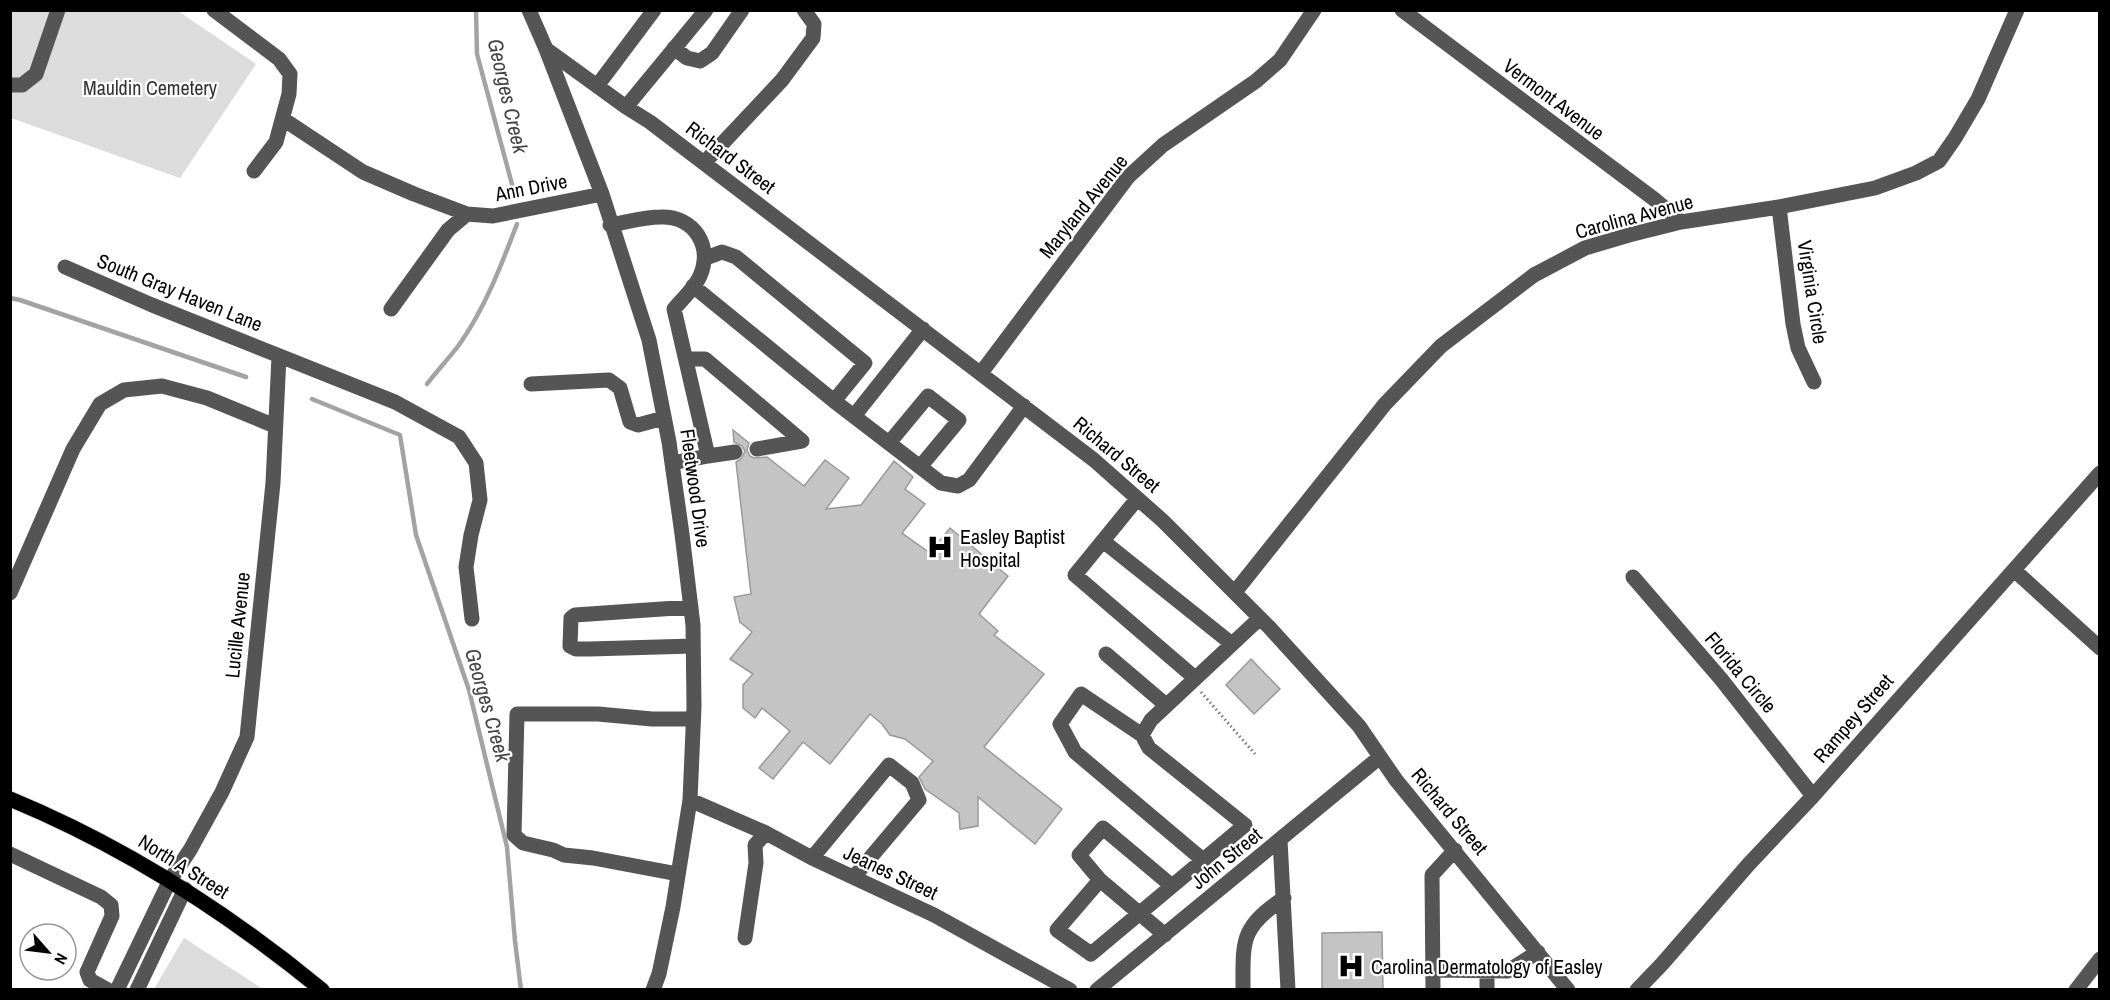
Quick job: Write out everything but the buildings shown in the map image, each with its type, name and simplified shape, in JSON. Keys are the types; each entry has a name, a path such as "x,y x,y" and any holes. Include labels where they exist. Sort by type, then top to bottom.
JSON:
{"main road":[{"name":"North A Street","path":"10,799 113,847 185,889 275,951 322,990"}],"street":[{"path":"10,85 22,85 36,74 58,10"},
{"path":"214,10 279,59 290,74 283,119 276,142 254,171"},
{"name":"Fleetwood Drive","path":"529,10 602,194 610,225 649,340 672,463 691,606 693,719 690,800 659,974 653,990"},
{"path":"597,86 654,10"},
{"path":"626,107 705,10"},
{"path":"674,48 687,58 700,61 712,52 742,10"},
{"path":"704,162 782,80 813,38 814,24 804,10"},
{"name":"Maryland Avenue","path":"981,373 1128,177 1163,145 1256,81 1280,60 1314,10"},
{"name":"Vermont Avenue","path":"1402,10 1682,222"},
{"name":"Carolina Avenue","path":"1235,592 1385,404 1442,346 1534,275 1586,248 1682,222 1779,207 1875,188 1916,173 1939,160 1955,138 1978,99 2017,10"},
{"name":"Richard Street","path":"546,49 704,162 981,373 1094,460 1163,521 1260,618 1359,726 1396,780 1568,990"},
{"name":"Ann Drive","path":"283,119 363,172 467,214 493,216 602,194"},
{"name":"Virginia Circle","path":"1779,207 1793,324 1798,348 1814,382"},
{"path":"391,309 448,230 467,214"},
{"path":"610,225 662,216 685,220 699,236 706,258 699,278 674,309 708,456"},
{"path":"706,258 722,252 736,257 865,363 834,401"},
{"name":"South Gray Haven Lane","path":"64,267 395,402 459,437 476,463 480,500 466,567 472,619"},
{"path":"693,286 834,401 942,483 958,486 969,480 1024,406"},
{"path":"854,416 923,329"},
{"name":"Lucille Avenue","path":"117,990 170,880 190,850 222,792 247,736 273,483 279,356"},
{"path":"686,359 705,359 802,441 757,449"},
{"path":"531,384 609,380 620,388 630,422 639,425 664,418"},
{"path":"10,593 74,449 100,404 124,390 162,386 207,398 274,426"},
{"path":"889,443 928,396 959,420 920,467"},
{"path":"672,463 735,452"},
{"name":"Rampey Street","path":"1637,990 2100,473"},
{"path":"1137,498 1075,575 1194,680"},
{"path":"1103,541 1232,644"},
{"path":"2014,570 2100,648"},
{"name":"Florida Circle","path":"1633,577 1721,679 1813,796"},
{"path":"691,606 575,615 571,618 570,646 590,650 693,646"},
{"path":"1142,735 1151,720 1166,705 1260,618"},
{"path":"1106,654 1166,705"},
{"path":"1100,880 1057,930 1091,954 1245,825 1149,748 1142,735 1081,694 1060,724 1075,752 1203,860"},
{"path":"678,873 564,855 523,843 514,835 517,714 598,714 652,719 693,719"},
{"name":"John Street","path":"1097,990 1380,757"},
{"path":"812,858 889,765 912,783 919,800 854,877"},
{"name":"Jeanes Street","path":"690,800 766,833 812,858 934,915 1070,990"},
{"path":"1165,935 1100,880 1079,855 1103,828 1172,886"},
{"path":"745,938 756,863 755,845 766,833"},
{"path":"1281,840 1288,990"},
{"path":"1433,990 1432,875 1455,850"},
{"path":"10,854 101,897 111,905 112,916 87,972 90,980 108,990"},
{"path":"137,990 185,889"},
{"path":"1243,990 1243,946 1251,927 1263,912 1284,898"},
{"path":"1433,970 1508,971 1538,952"},
{"path":"2076,990 2100,959"},
{"path":"1487,971 1487,990"}],"path":[{"path":"1194,680 1255,753"}],"green space":[{"name":"Mauldin Cemetery","path":"11,11 178,11 256,64 180,178 11,118"},
{"path":"184,938 263,989 154,989"}],"waterway":[{"name":"Georges Creek","path":"476,10 477,54 513,188"},
{"name":"Georges Creek","path":"427,384 459,345 485,302 517,224"},
{"path":"10,298 246,377"},
{"name":"Georges Creek","path":"312,399 400,435 416,535 469,690 507,847 521,990"}],"place":[{"name":"Easley Baptist Hospital","path":"940,547"},
{"name":"Carolina Dermatology of Easley","path":"1351,966"}]}
